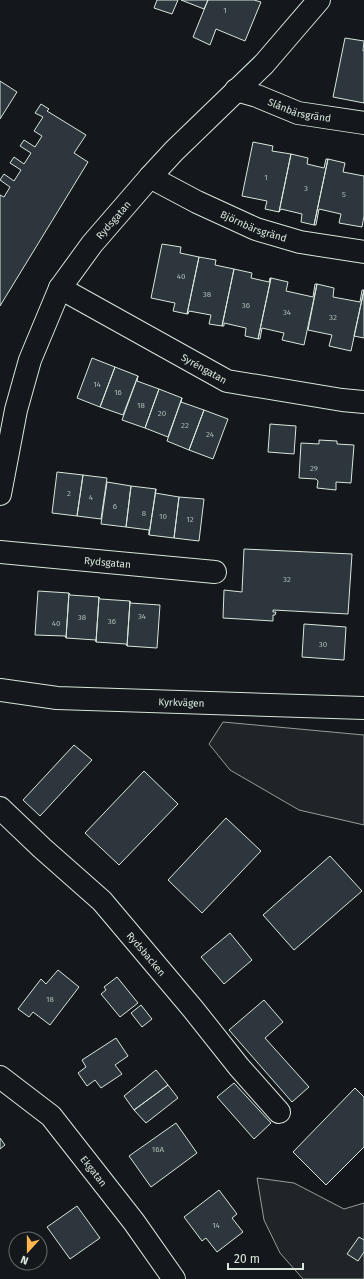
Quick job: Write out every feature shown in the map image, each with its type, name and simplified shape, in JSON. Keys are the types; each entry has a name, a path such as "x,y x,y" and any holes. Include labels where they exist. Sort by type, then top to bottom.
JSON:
{"street":[{"name":"Rydsgatan","path":"0,494 16,410 28,367 60,288 92,244 150,177 174,151 264,64 319,0"},
{"name":"Slånbärsgränd","path":"236,90 257,96 298,113 364,123"},
{"name":"Björnbärsgränd","path":"150,177 197,202 256,229 300,242 364,252"},
{"name":"Syréngatan","path":"60,288 227,381 342,400 364,402"},
{"name":"Rydsgatan","path":"0,552 215,572"},
{"name":"Kyrkvägen","path":"0,690 57,698 364,708"},
{"name":"Rydsbacken","path":"0,808 42,848 102,901 279,1112"},
{"name":"Ekgatan","path":"0,1077 51,1116 134,1222 174,1279"}],"shaded area":[{"path":"223,722 364,735 364,825 299,810 230,770 209,744"},
{"path":"257,1178 294,1183 344,1209 364,1203 364,1279 303,1279 280,1253 264,1220"}],"building":[{"path":"157,0 178,0 172,14 154,8"},
{"path":"181,0 208,0 204,9"},
{"path":"208,0 254,0 261,2 245,41 216,29 210,45 193,37"},
{"path":"345,38 364,41 364,103 333,97"},
{"path":"0,81 17,92 0,119"},
{"path":"41,104 49,109 47,111 86,135 74,153 88,162 0,306 0,195 4,197 10,187 0,180 4,174 14,181 21,170 10,163 14,157 24,164 31,153 20,146 24,140 35,147 42,136 34,131 43,117 35,113"},
{"path":"253,142 273,146 272,151 291,154 279,212 265,209 267,201 242,196"},
{"path":"291,154 308,158 307,164 324,168 326,159 328,159 314,225 301,222 302,214 281,209 279,212"},
{"path":"328,159 345,163 343,172 364,176 364,216 362,227 339,223 341,214 319,209 316,225 314,225"},
{"path":"162,244 181,247 180,253 199,257 187,314 173,311 175,303 151,298"},
{"path":"199,257 216,260 215,265 234,269 222,326 209,324 211,315 189,311 187,314"},
{"path":"234,269 252,273 251,278 269,282 271,278 258,339 245,336 246,328 224,323 224,326 222,326"},
{"path":"271,278 288,282 286,291 313,297 315,284 317,284 304,345 282,340 284,333 262,328 260,339 258,339"},
{"path":"317,284 334,288 333,297 360,302 362,290 364,290 351,351 329,346 332,335 308,330"},
{"path":"364,290 364,338 354,336"},
{"path":"92,358 115,367 100,407 77,398"},
{"path":"115,367 138,376 123,415 100,407"},
{"path":"138,376 137,381 159,389 145,428 122,420"},
{"path":"159,389 182,398 168,437 145,428"},
{"path":"182,398 181,402 204,410 189,450 167,441"},
{"path":"204,410 228,419 213,459 189,450"},
{"path":"270,424 296,426 294,454 268,452"},
{"path":"319,440 337,441 337,444 354,445 351,483 336,482 336,490 317,488 318,481 316,479 299,478 301,443 319,444"},
{"path":"57,472 83,475 77,516 52,513"},
{"path":"83,475 107,478 101,519 77,516"},
{"path":"107,482 131,486 126,527 101,524"},
{"path":"131,486 156,489 149,535 149,530 126,527"},
{"path":"155,493 179,497 174,538 149,535"},
{"path":"179,497 204,499 199,541 174,538"},
{"path":"244,549 352,554 348,614 273,610 273,612 276,612 275,615 273,615 273,621 223,618 224,590 242,592"},
{"path":"38,591 69,593 66,638 65,636 35,635"},
{"path":"69,593 70,595 99,597 96,642 96,640 66,638"},
{"path":"99,597 100,599 130,601 127,646 126,644 96,642"},
{"path":"130,601 130,603 160,605 157,648 127,646"},
{"path":"304,624 346,627 344,660 302,657"},
{"path":"74,745 92,760 40,816 23,800"},
{"path":"144,771 178,804 119,865 85,833"},
{"path":"226,818 261,851 202,913 168,880"},
{"path":"330,856 362,891 294,950 263,915"},
{"path":"230,933 252,960 224,984 201,957"},
{"path":"58,970 79,987 50,1025 33,1012 29,1017 18,1009 41,979 46,984"},
{"path":"117,977 138,1003 120,1017 101,994 106,990 104,987"},
{"path":"264,1000 283,1022 265,1038 309,1087 292,1102 229,1030"},
{"path":"141,1005 152,1019 142,1027 131,1013"},
{"path":"116,1038 128,1056 115,1065 122,1074 101,1088 95,1080 87,1086 78,1073 86,1067 82,1060"},
{"path":"156,1070 168,1085 134,1110 124,1096"},
{"path":"234,1083 271,1123 254,1139 217,1097"},
{"path":"168,1085 178,1098 146,1123 134,1110"},
{"path":"355,1088 364,1097 364,1147 326,1185 293,1152"},
{"path":"176,1123 197,1153 151,1187 129,1156"},
{"path":"0,1138 5,1145 0,1149"},
{"path":"219,1190 237,1214 232,1218 243,1232 217,1252 206,1238 202,1241 184,1217"},
{"path":"77,1206 100,1238 70,1259 47,1227"},
{"path":"359,1237 364,1240 364,1252 358,1261 347,1254"}]}
